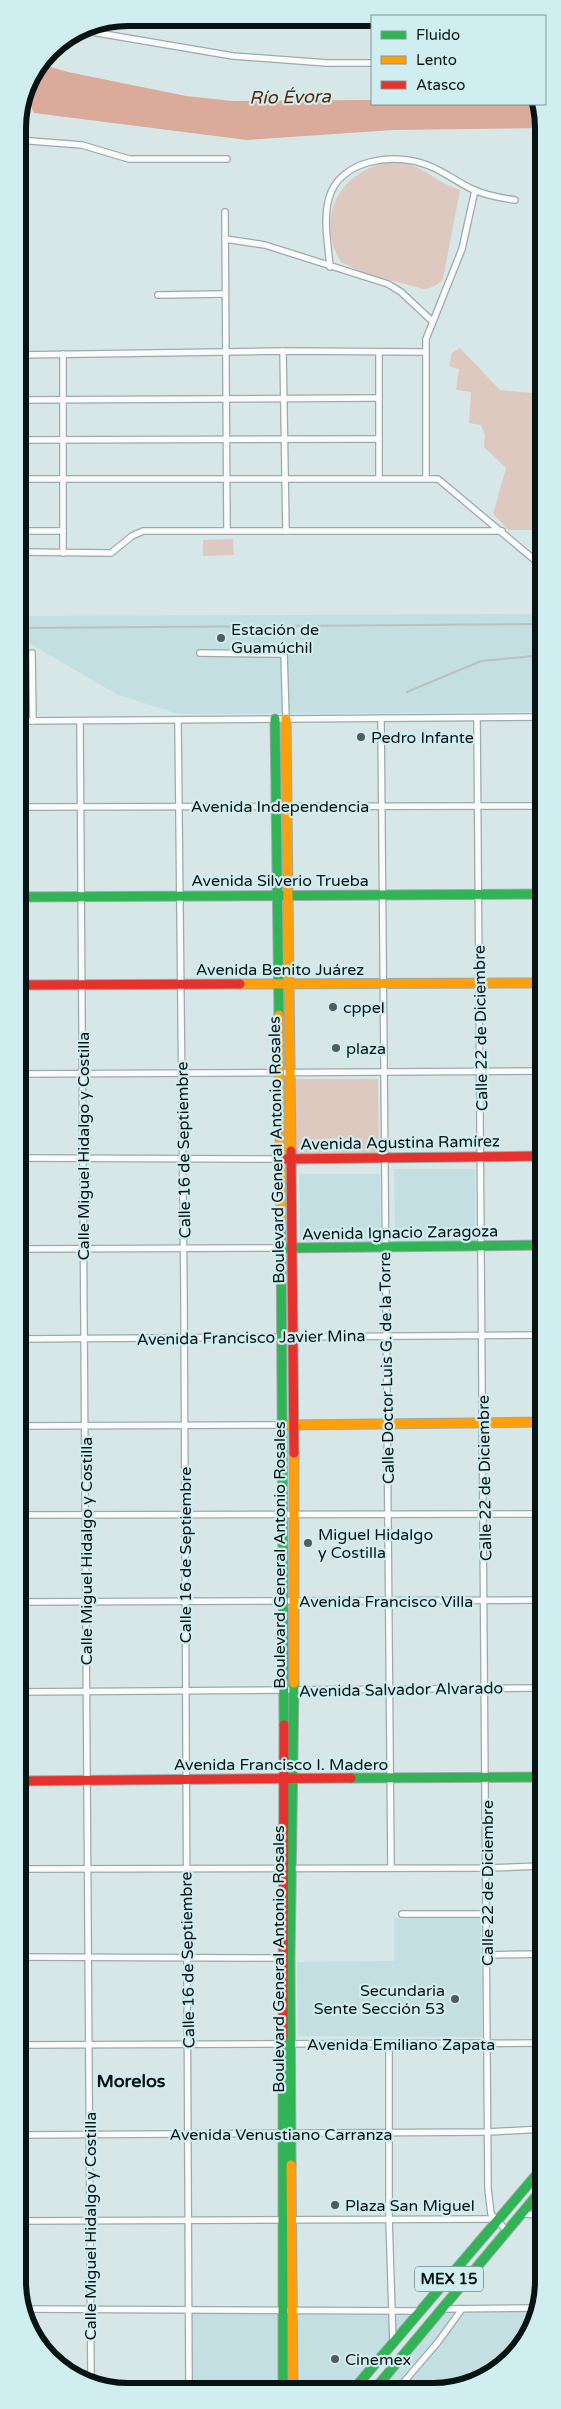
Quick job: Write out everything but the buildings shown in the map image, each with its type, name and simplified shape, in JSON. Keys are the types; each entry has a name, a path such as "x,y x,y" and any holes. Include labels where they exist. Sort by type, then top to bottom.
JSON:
{"street":[{"path":"94,32 233,56 326,63 371,63"},
{"path":"26,141 82,145 129,158 227,159"},
{"path":"330,267 327,229 329,198 337,183 358,167 380,160 406,159 429,165 474,190 515,200"},
{"path":"426,477 426,340 462,249 474,190"},
{"path":"225,212 227,530"},
{"path":"225,239 265,245 395,287 432,321"},
{"path":"158,295 225,294"},
{"path":"26,355 283,351 425,352"},
{"path":"283,351 286,530"},
{"path":"379,353 379,478"},
{"path":"63,354 63,553"},
{"path":"26,400 379,398"},
{"path":"26,440 379,438"},
{"path":"26,480 426,477 438,479 470,503 535,560"},
{"path":"26,530 63,531"},
{"path":"26,552 111,553 132,536 143,531 502,531"},
{"path":"200,653 284,654 286,719"},
{"path":"32,654 32,721"},
{"path":"26,721 535,717"},
{"name":"Calle Doctor Luis G. de la Torre","path":"381,718 391,1868"},
{"name":"Calle 22 de Diciembre","path":"477,718 485,1512 488,2132 490,2206 495,2220"},
{"name":"Boulevard General Antonio Rosales","path":"275,719 282,1337 288,1425 289,1513 294,1601 293,1868 286,1958"},
{"name":"Boulevard General Antonio Rosales","path":"286,719 293,1336 288,1425"},
{"name":"Calle 16 de Septiembre","path":"178,720 184,1248 186,1956 189,2134 188,2383"},
{"name":"Calle Miguel Hidalgo y Costilla","path":"80,721 92,2376"},
{"name":"Avenida Independencia","path":"26,807 535,806"},
{"name":"Avenida Silverio Trueba","path":"26,897 535,894"},
{"name":"Avenida Benito Juárez","path":"26,985 535,983"},
{"path":"26,1074 535,1071"},
{"name":"Avenida Agustina Ramírez","path":"26,1158 291,1159 535,1156"},
{"name":"Avenida Ignacio Zaragoza","path":"26,1249 535,1245"},
{"name":"Avenida Francisco Javier Mina","path":"26,1339 535,1335"},
{"path":"26,1426 535,1422"},
{"path":"26,1515 485,1512 535,1514"},
{"name":"Boulevard General Antonio Rosales","path":"289,1513 284,1601 283,1868 286,1958 288,2218 293,2310 293,2383"},
{"name":"Avenida Francisco Villa","path":"26,1602 535,1600"},
{"name":"Avenida Salvador Alvarado","path":"26,1692 535,1688"},
{"name":"Avenida Francisco I. Madero","path":"26,1781 535,1777"},
{"path":"26,1869 535,1866"},
{"path":"402,1914 487,1914"},
{"path":"487,1955 535,1954"},
{"path":"26,1957 186,1956 286,1958"},
{"name":"Avenida Emiliano Zapata","path":"26,2045 535,2043"},
{"path":"389,2044 389,2219 393,2344"},
{"name":"Avenida Venustiano Carranza","path":"26,2135 488,2132 535,2129"},
{"name":"MEX 15","path":"359,2383 422,2311 495,2220 535,2176"},
{"name":"MEX 15","path":"380,2383 535,2197"},
{"path":"521,2214 535,2215"},
{"path":"26,2221 288,2218 495,2220 507,2231"},
{"name":"Boulevard General Antonio Rosales","path":"283,2383 282,2310 288,2218"},
{"path":"31,2309 188,2308 422,2311"},
{"path":"442,2309 531,2308"},
{"path":"402,2383 438,2342 462,2309"}],"shaded area":[{"name":"Río Évora","path":"47,66 186,96 232,101 371,100 371,105 532,105 535,128 393,130 247,140 34,113 30,101 34,89"},
{"path":"386,162 418,168 449,186 460,190 443,279 432,287 424,289 363,273 341,262 333,246 332,212 342,189 361,173"},
{"path":"460,348 500,390 535,393 535,530 509,530 493,514 506,468 484,447 485,435 481,425 469,423 471,392 456,390 459,369 449,366 452,353"},
{"path":"233,539 234,555 203,556 203,540"},
{"path":"535,614 535,712 179,714 118,695 26,642 26,616"},
{"path":"295,1079 378,1079 379,1153 296,1154"},
{"path":"394,1169 475,1169 475,1242 395,1243"},
{"path":"299,1174 380,1174 381,1242 300,1242"},
{"path":"394,1918 481,1918 482,2037 298,2036 297,1962 394,1961"},
{"path":"190,2309 419,2309 356,2383 190,2383"},
{"path":"449,2309 530,2310 518,2338 505,2353 484,2369 453,2381 387,2383"}],"railway":[{"path":"26,628 535,624"},
{"path":"407,692 481,661 535,656"}],"traffic: fast":[{"path":"275,719 279,1015"},
{"path":"26,897 535,894"},
{"path":"281,1227 284,1725"},
{"path":"286,1248 535,1245"},
{"path":"291,2165 290,1958 294,1683"},
{"path":"351,1778 535,1777"},
{"path":"283,2037 283,2383"},
{"path":"359,2383 535,2176"},
{"path":"380,2383 535,2198"}],"traffic: slow":[{"path":"286,719 291,1151"},
{"path":"240,984 535,983"},
{"path":"279,1015 281,1227"},
{"path":"289,1425 535,1422"},
{"path":"294,1453 294,1683"},
{"path":"291,2165 293,2383"}],"traffic: jam":[{"path":"26,985 240,984"},
{"path":"291,1151 294,1453"},
{"path":"285,1159 535,1156"},
{"path":"283,2037 284,1725"},
{"path":"26,1781 351,1778"}],"place":[{"name":"Estación de Guamúchil","path":"221,638"},
{"name":"Pedro Infante","path":"361,737"},
{"name":"cppel","path":"333,1007"},
{"name":"plaza","path":"336,1048"},
{"name":"Miguel Hidalgo y Costilla","path":"308,1543"},
{"name":"Secundaria Sente Sección 53","path":"455,1999"},
{"name":"Plaza San Miguel","path":"335,2205"},
{"name":"Cinemex","path":"335,2359"}],"district":[{"name":"Morelos","path":"131,2081"}]}
